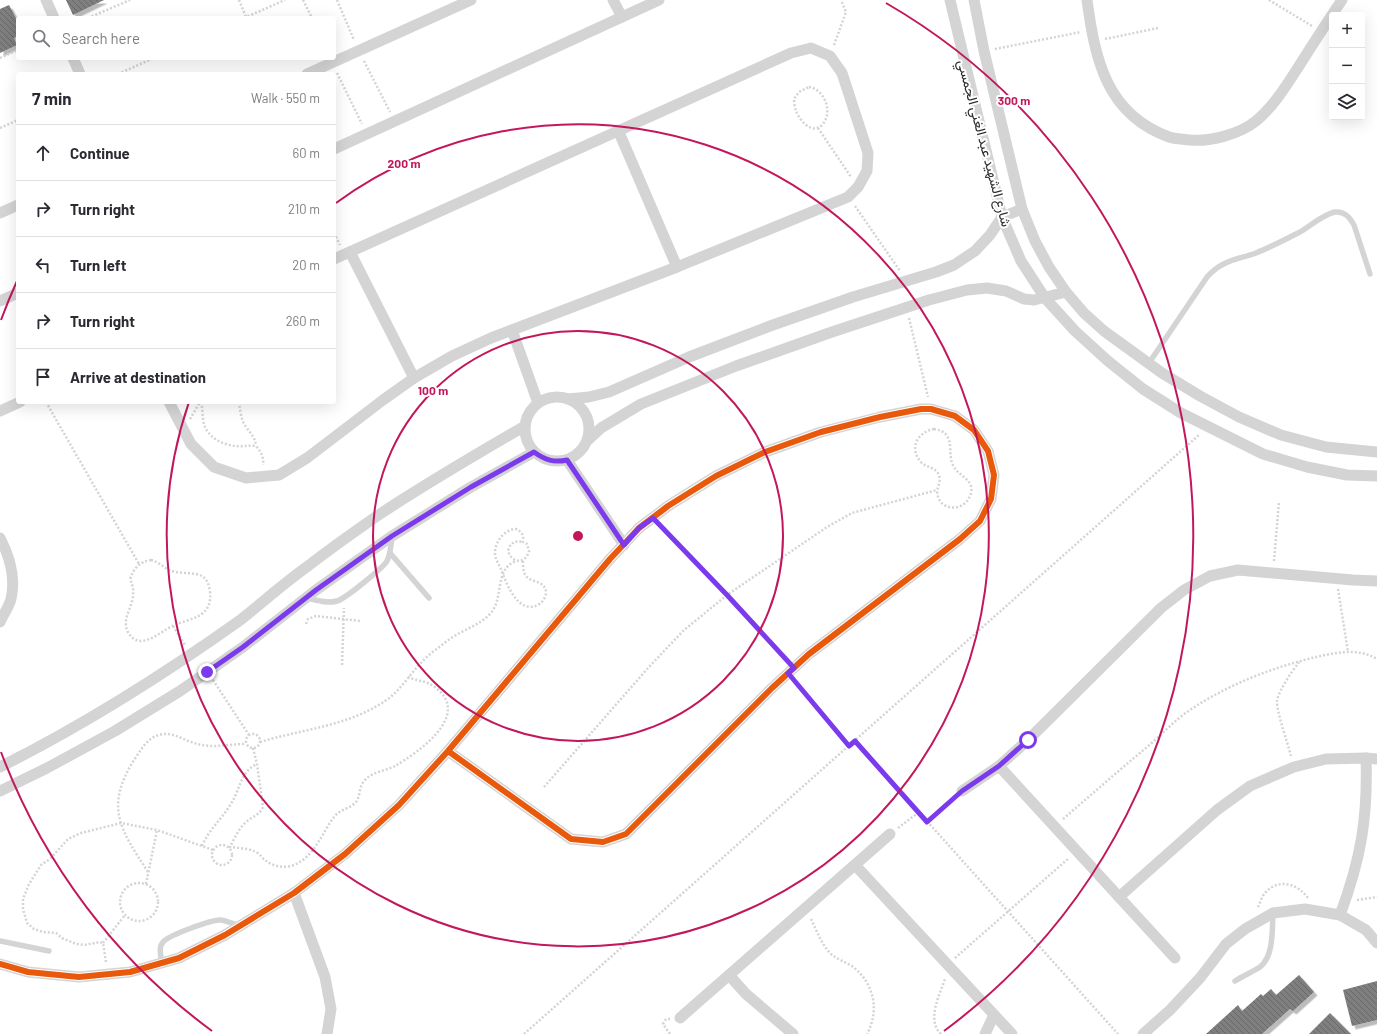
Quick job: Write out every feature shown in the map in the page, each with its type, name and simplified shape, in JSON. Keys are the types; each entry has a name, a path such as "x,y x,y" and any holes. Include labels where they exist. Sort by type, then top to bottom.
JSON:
{"street":[{"path":"46,0 53,16"},
{"path":"312,72 471,0"},
{"path":"613,0 622,17"},
{"path":"336,148 659,0"},
{"name":"شارع الشهيد عبد الغني الجمسي","path":"950,0 1002,217 1021,261 1046,298 1075,330 1108,361 1143,388 1208,427 1263,454 1307,467 1347,475 1377,476"},
{"name":"شارع الشهيد عبد الغني الجمسي","path":"974,0 984,51 1022,209 1035,241 1049,267 1066,292 1084,313 1104,331 1162,373 1239,417 1281,435 1326,447 1377,452"},
{"path":"1087,0 1092,36 1105,79 1121,105 1143,125 1170,137 1199,141 1229,136 1255,122 1276,100 1342,0"},
{"path":"170,404 191,444 214,467 246,478 279,475 307,458 414,378 452,356 491,338 677,267 848,196 858,187 867,171 868,153 842,73 830,56 811,48 791,53 336,258"},
{"path":"74,60 79,72"},
{"path":"618,130 677,267"},
{"path":"0,213 16,206"},
{"path":"568,398 577,403 586,415 590,430 588,440 583,449 576,456 558,462 549,461 541,458 534,452 528,444 525,436 527,417 538,403 548,398 589,397 609,392 689,357 770,326 852,297 954,265 975,251 990,236 1002,217 1022,209"},
{"path":"350,252 414,378"},
{"path":"588,440 617,417 641,404 743,364 832,332 906,308 968,290 987,288 1006,291 1024,299 1034,300 1066,292"},
{"path":"0,301 16,294"},
{"path":"512,330 538,403"},
{"path":"0,411 16,404"},
{"path":"0,964 28,972 79,977 130,972 179,958 225,935 294,892 345,854 394,810 448,751 610,559 639,528 668,506 716,476 765,452 821,432 880,417 921,409 931,409 955,416 974,430 988,451 994,475 992,493 991,499 980,521 960,539 809,654 791,670 626,834 603,842 571,839 448,751"},
{"path":"0,767 101,712 171,668 240,620 308,566 377,516 450,469 525,426"},
{"path":"0,791 47,768 115,731 180,691 243,647 306,598 392,536 471,487 534,452"},
{"path":"567,460 624,545"},
{"path":"0,538 6,550 13,574 11,600 0,622"},
{"path":"962,791 999,766 1028,740 1161,608 1184,590 1210,576 1238,570 1377,581"},
{"path":"1119,897 1217,810 1250,786 1294,767 1326,759 1371,758 1365,822 1359,853 1352,884 1340,915"},
{"path":"999,766 1175,958"},
{"path":"680,1018 890,834"},
{"path":"855,865 1012,1034"},
{"path":"294,892 325,977 331,1009 327,1034"},
{"path":"1143,1034 1170,1010 1200,978 1226,944 1245,929 1273,914 1306,909 1340,915 1366,930 1377,943"},
{"path":"729,975 746,994 793,1034"},
{"path":"984,1034 994,1015"}],"lane":[{"path":"1149,363 1208,277 1218,266 1281,242 1328,215 1336,212 1344,213 1350,218 1354,225 1370,274"},
{"path":"306,598 326,602 337,601 344,598 387,562 390,553 392,536"},
{"path":"390,553 429,598"},
{"path":"1235,980 1261,966 1266,960 1270,952 1273,914"},
{"path":"162,963 160,949 163,942 170,937 208,922 221,920 240,926"},
{"path":"0,941 49,951"}],"path":[{"path":"93,16 130,0"},
{"path":"239,0 244,16"},
{"path":"249,16 285,0"},
{"path":"303,0 311,16"},
{"path":"830,56 846,12 841,0"},
{"path":"1269,0 1322,31"},
{"path":"984,51 1158,28"},
{"path":"0,58 16,51"},
{"path":"122,72 150,60"},
{"path":"332,63 366,134"},
{"path":"803,88 814,88 820,91 826,103 826,119 818,128 811,128 806,125 796,111 794,99 798,92 803,88"},
{"path":"0,128 16,121"},
{"path":"818,128 858,187"},
{"path":"848,196 907,281"},
{"path":"906,308 931,409"},
{"path":"47,404 139,564"},
{"path":"183,429 199,404"},
{"path":"200,404 204,426 212,437 219,441 236,446 256,446"},
{"path":"239,404 243,422 253,436 256,446 260,450 263,458 264,462 262,477"},
{"path":"524,1034 1208,427"},
{"path":"544,787 648,668 683,631 727,595 827,527 852,513 936,490 940,484 939,475 934,469 924,465 919,460 916,452 917,438 927,430 934,429 947,436 954,468 970,484 972,490 970,497 964,504 957,507 951,507 946,506 941,502 938,498 936,490"},
{"path":"1273,572 1279,502"},
{"path":"653,518 727,595 791,670 849,746"},
{"path":"522,561 525,575 530,579 540,582 545,588 545,596 541,603 536,606 521,604 502,574 495,554 499,540 507,532 516,529 524,536 523,542"},
{"path":"253,748 260,742 320,728 360,715 374,708 400,689 417,665 432,652 456,634 483,621 490,614 497,602 502,574 509,564 516,561 522,561 530,552 527,544 523,542 515,541 509,547 510,556 516,561"},
{"path":"145,561 154,561 171,571 198,574 207,581 210,594 206,609 197,618 173,626 156,637 147,640 133,639 128,633 126,618 134,595 130,579 133,571 139,564 145,561"},
{"path":"1336,578 1348,652"},
{"path":"342,665 344,598"},
{"path":"306,624 308,620 316,616 360,621"},
{"path":"173,626 191,654"},
{"path":"1054,827 1186,713 1213,696 1245,680 1299,662 1338,652 1358,652 1377,659"},
{"path":"1294,767 1278,711 1277,701 1286,682 1299,662"},
{"path":"207,672 249,735"},
{"path":"230,847 233,855 232,860 224,865 220,865 213,859 213,850 223,844 230,847 254,851 266,861 278,866 293,865 314,848 334,816 341,810 353,805 359,797 360,786 366,779 373,774 393,767 410,756 434,736 444,724 448,712 444,695 431,684 408,677"},
{"path":"148,872 125,834 117,805 120,793 132,763 147,742 151,738 160,734 169,734 206,746 216,747 246,744 253,748"},
{"path":"249,735 255,735 260,742"},
{"path":"246,744 246,739 249,735"},
{"path":"855,741 1118,1034"},
{"path":"230,847 243,824 260,813 263,807 257,764 253,748"},
{"path":"202,846 209,832 232,803 245,773 257,764"},
{"path":"927,822 962,791"},
{"path":"890,834 919,812"},
{"path":"103,943 100,942 84,945 76,944 62,938 56,932 43,932 34,929 25,919 23,899 29,884 41,865 50,859 68,839 81,833 121,823 157,830 213,850"},
{"path":"146,884 157,830"},
{"path":"941,1034 936,1030 934,1014 947,974 947,965 1077,852"},
{"path":"139,883 146,884 150,886 157,895 158,900 156,910 154,914 145,920 134,920 125,915 122,910 120,904 121,897 127,887 139,883"},
{"path":"1252,925 1264,894 1274,886 1285,884 1297,887 1306,895 1318,911"},
{"path":"1345,902 1377,897"},
{"path":"806,908 822,942 831,954 852,966 863,977 872,991 875,1010 871,1027 867,1034"},
{"path":"107,974 103,943 125,915"}],"building":[{"path":"66,0 104,0 73,15"},
{"path":"9,5 16,18 16,37 14,38 16,45 0,53 0,9"},
{"path":"1299,975 1314,992 1293,1011 1290,1009 1262,1034 1206,1034 1238,1005 1242,1011 1261,994 1263,996 1271,989 1276,995"},
{"path":"1377,981 1377,1020 1352,1026 1343,990"},
{"path":"1330,1013 1351,1034 1309,1034"}],"cycle path":[{"path":"0,964 28,972 79,977 130,972 179,958 225,935 294,893 345,854 399,805 448,751 610,559 639,528 668,506 716,476 765,452 821,432 880,417 921,409 931,409 955,416 974,430 988,451 994,475 991,499 980,521 960,539 809,654 772,688 626,834 603,842 571,839 448,751"}],"route":[{"path":"207,672 243,647 316,590 392,536 471,487 534,452 541,458 549,461 558,462 567,460 624,545 639,528 653,518 794,668 788,673 849,746 855,741 927,822 962,791 999,766 1028,740"}]}
